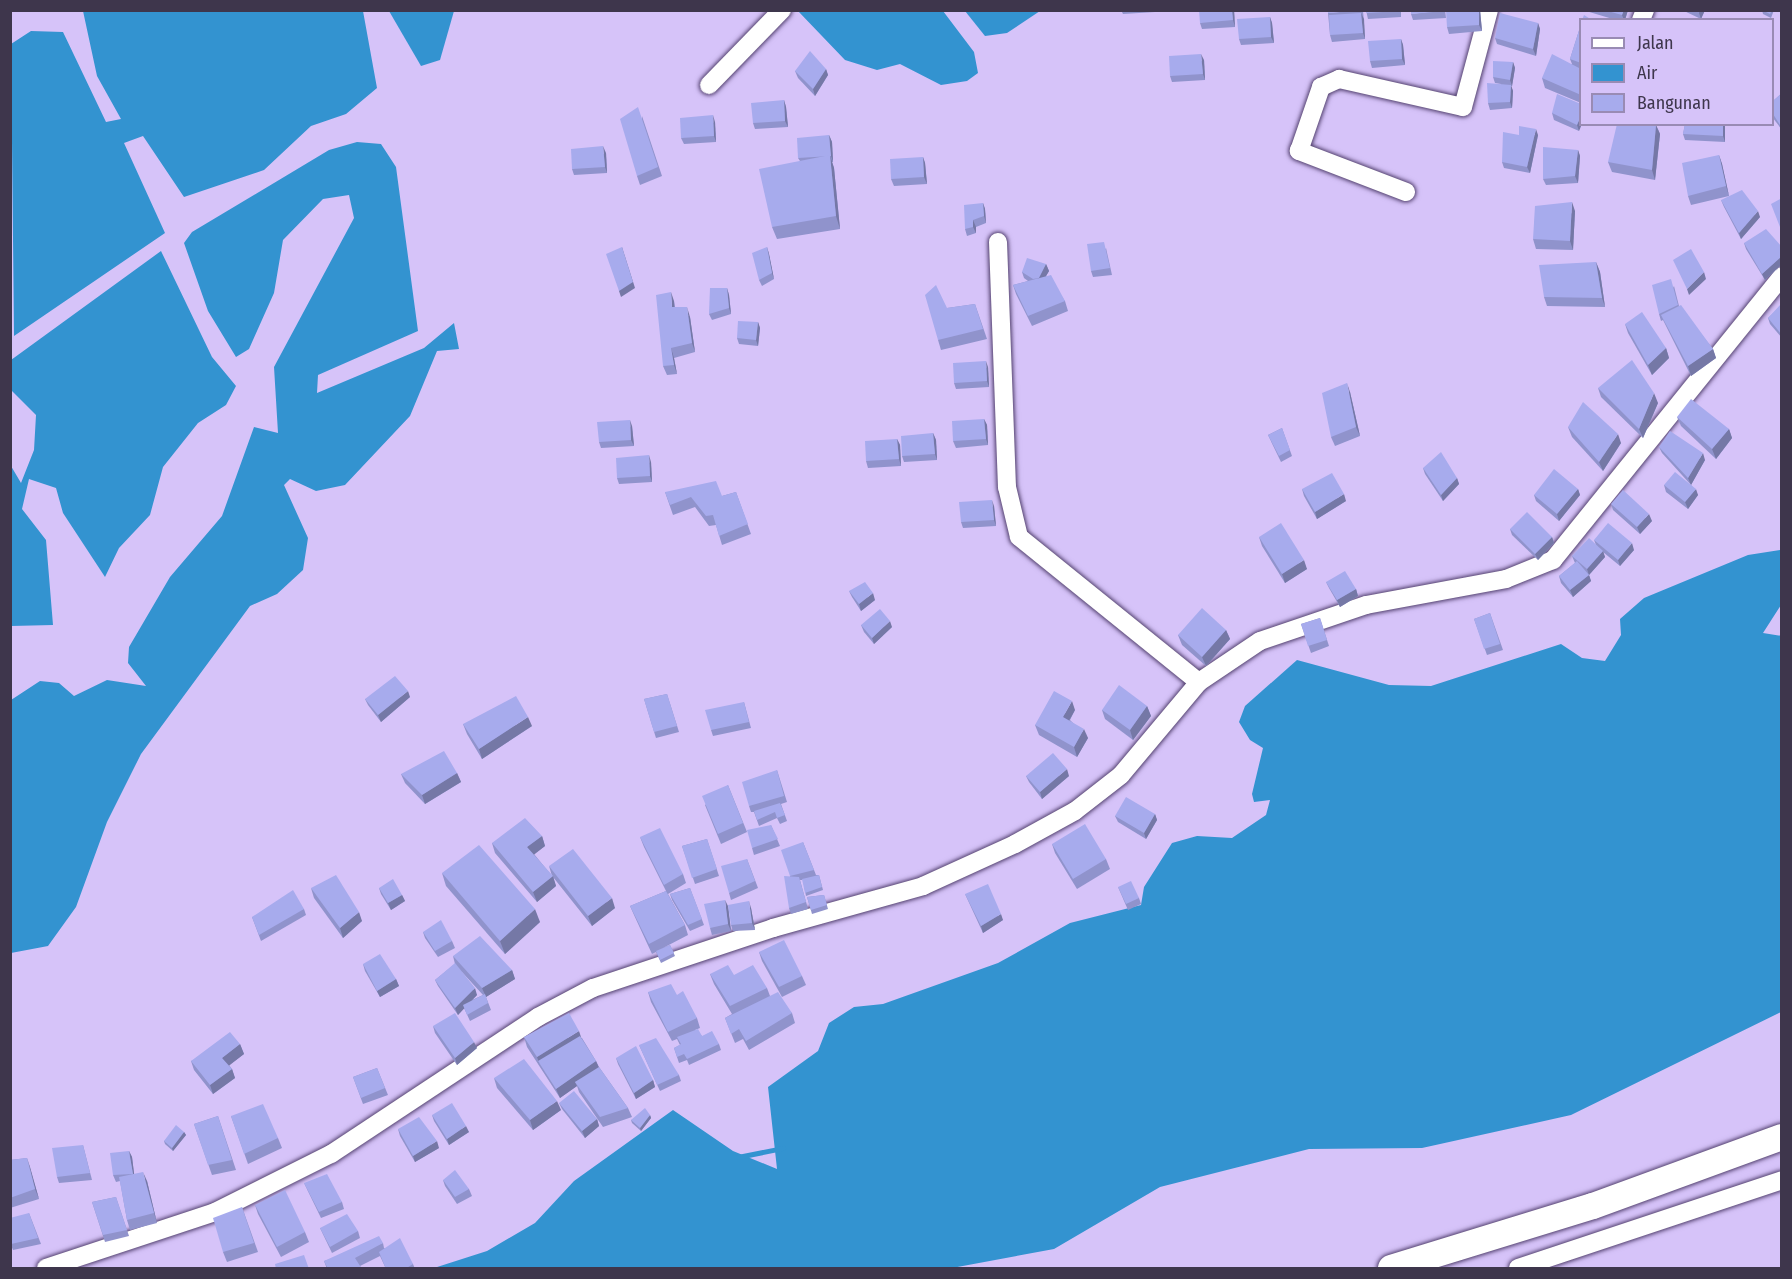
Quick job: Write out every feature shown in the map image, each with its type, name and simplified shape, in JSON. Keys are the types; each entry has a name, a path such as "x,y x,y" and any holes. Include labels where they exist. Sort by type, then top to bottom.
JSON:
{"street":[{"path":"1406,192 1299,151 1321,87 1339,79 1463,108 1489,10"},
{"path":"709,84 781,12"},
{"path":"998,242 1007,487 1019,537 1199,682"},
{"path":"46,1269 215,1212 331,1154 538,1017 593,988 773,928 923,886 1015,844 1075,811 1121,776 1199,682 1260,641 1303,623 1366,605 1522,575 1554,560 1782,276"},
{"path":"1390,1269 1593,1206 1782,1137"},
{"path":"1518,1269 1782,1180"}],"water":[{"path":"83,11 363,11 377,88 346,114 311,126 264,170 184,197 143,136 124,143 165,233 14,336 11,44 31,31 63,32 106,122 121,119 97,76"},
{"path":"389,11 454,11 440,60 421,66"},
{"path":"798,11 943,11 974,52 978,73 967,81 941,85 900,64 877,70 845,60"},
{"path":"965,11 1040,11 1007,33 985,36"},
{"path":"357,142 381,144 396,167 418,331 318,375 317,393 424,348 454,323 459,349 437,351 410,416 345,485 316,491 290,479 284,485 308,538 303,570 277,594 250,606 141,754 107,822 76,907 48,946 11,953 11,700 40,681 59,683 74,696 107,680 146,686 128,663 129,647 170,577 222,516 254,427 278,433 274,367 354,218 349,195 323,199 283,240 274,293 249,349 236,357 208,311 184,243 192,232 329,150"},
{"path":"161,251 212,357 236,386 226,405 198,423 163,467 150,515 119,548 105,577 63,513 56,488 29,479 22,509 46,540 53,625 11,626 11,466 21,483 34,450 36,415 11,390 11,360"},
{"path":"1780,550 1781,605 1763,633 1782,636 1781,1012 1571,1115 1422,1148 1309,1149 1160,1187 1054,1249 952,1268 434,1268 487,1251 535,1223 574,1181 673,1110 733,1151 777,1169 768,1087 818,1051 829,1023 854,1007 883,1004 998,963 1070,923 1141,905 1144,887 1172,843 1197,836 1232,838 1266,815 1270,800 1254,802 1252,794 1263,748 1250,740 1239,722 1245,706 1297,660 1389,685 1431,686 1561,644 1582,658 1605,661 1621,635 1620,619 1644,598 1748,555"}],"building":[{"path":"1199,10 1232,10 1233,20 1200,23"},
{"path":"1328,10 1361,10 1328,13"},
{"path":"1366,10 1399,10 1399,11 1366,13"},
{"path":"1411,10 1444,10 1444,11 1411,14"},
{"path":"1446,10 1479,10 1479,25 1447,27"},
{"path":"1604,10 1624,10 1622,15"},
{"path":"1361,13 1363,33 1330,35 1329,15"},
{"path":"1500,13 1538,23 1533,49 1495,38"},
{"path":"1270,17 1271,37 1239,39 1237,19"},
{"path":"1579,30 1579,62 1570,59"},
{"path":"1401,39 1402,59 1370,61 1368,41"},
{"path":"810,51 826,69 813,89 795,71"},
{"path":"1201,54 1203,74 1170,76 1169,56"},
{"path":"1552,54 1579,68 1579,94 1542,78"},
{"path":"1493,61 1513,62 1510,80 1493,77"},
{"path":"1487,83 1511,85 1510,102 1488,103"},
{"path":"1782,93 1782,124 1780,125 1774,116 1774,100"},
{"path":"1557,94 1579,103 1577,125 1552,113"},
{"path":"784,100 785,121 753,123 751,103"},
{"path":"638,107 658,167 637,176 620,119"},
{"path":"713,115 714,136 681,138 680,118"},
{"path":"1519,126 1536,129 1527,167 1502,162 1503,132 1519,135"},
{"path":"1617,126 1656,126 1652,170 1608,162"},
{"path":"1685,126 1723,126 1723,136 1683,134"},
{"path":"829,135 831,156 798,158 797,138"},
{"path":"603,146 605,167 572,169 571,149"},
{"path":"1543,147 1578,150 1575,176 1543,179"},
{"path":"830,155 836,216 772,227 759,169"},
{"path":"1719,155 1726,186 1688,196 1682,163"},
{"path":"923,157 924,177 891,179 890,159"},
{"path":"1742,190 1758,211 1739,233 1721,200"},
{"path":"1782,198 1782,226 1780,227 1771,204"},
{"path":"1572,202 1570,241 1533,239 1535,206"},
{"path":"983,203 984,216 973,220 973,227 965,229 964,205"},
{"path":"1766,229 1782,247 1782,256 1762,274 1744,243"},
{"path":"1104,242 1110,268 1091,271 1087,244"},
{"path":"622,247 633,282 619,291 606,254"},
{"path":"767,247 772,273 759,280 752,253"},
{"path":"1691,249 1704,272 1687,289 1673,260"},
{"path":"1027,258 1046,264 1039,278 1033,279 1022,272"},
{"path":"1596,262 1602,298 1544,297 1539,265"},
{"path":"1051,275 1065,301 1028,316 1013,285"},
{"path":"1671,279 1678,305 1659,314 1652,285"},
{"path":"936,285 947,308 975,304 983,329 938,340 925,295"},
{"path":"710,288 727,288 729,308 709,314"},
{"path":"671,292 672,307 687,307 692,343 671,348 674,365 663,366 656,295"},
{"path":"1681,305 1713,349 1688,366 1661,315"},
{"path":"1782,305 1782,335 1768,318"},
{"path":"1642,312 1666,348 1648,365 1625,324"},
{"path":"738,321 758,322 756,340 737,338"},
{"path":"1632,360 1654,393 1639,429 1598,388"},
{"path":"986,361 987,381 954,383 953,363"},
{"path":"1347,383 1356,427 1331,437 1322,393"},
{"path":"1691,399 1729,429 1712,449 1677,417"},
{"path":"1583,402 1618,434 1599,462 1568,427"},
{"path":"984,419 986,439 953,441 952,421"},
{"path":"630,420 631,440 599,442 597,422"},
{"path":"1282,428 1290,450 1279,456 1268,435"},
{"path":"1670,431 1703,453 1688,478 1659,447"},
{"path":"933,433 935,454 902,456 901,436"},
{"path":"897,439 899,459 866,461 865,441"},
{"path":"1441,452 1457,478 1441,495 1423,468"},
{"path":"649,455 650,476 617,478 616,458"},
{"path":"1554,469 1578,489 1557,514 1534,495"},
{"path":"1675,472 1696,489 1685,502 1664,485"},
{"path":"1332,473 1344,494 1315,512 1302,489"},
{"path":"716,481 722,496 736,492 748,524 719,536 713,515 706,516 691,497 670,505 665,492"},
{"path":"1623,490 1649,514 1637,527 1611,504"},
{"path":"992,500 994,520 961,522 959,502"},
{"path":"1527,512 1552,537 1535,554 1510,529"},
{"path":"1281,523 1304,560 1282,574 1259,537"},
{"path":"1608,523 1632,543 1618,560 1594,540"},
{"path":"1589,538 1603,551 1587,569 1572,556"},
{"path":"1577,561 1589,575 1570,590 1559,576"},
{"path":"1345,571 1356,589 1337,600 1326,582"},
{"path":"865,582 873,593 859,604 849,591"},
{"path":"1202,608 1226,630 1202,657 1178,635"},
{"path":"880,609 890,621 872,638 861,625"},
{"path":"1490,613 1500,644 1484,649 1474,619"},
{"path":"1320,618 1327,640 1308,646 1301,624"},
{"path":"395,676 408,691 378,715 365,699"},
{"path":"1119,685 1147,706 1130,730 1102,710"},
{"path":"1054,691 1072,701 1063,717 1084,729 1074,747 1035,725"},
{"path":"667,694 677,726 654,732 644,699"},
{"path":"516,696 528,717 479,749 463,724"},
{"path":"744,702 749,722 711,730 705,710"},
{"path":"444,751 457,773 422,795 401,774"},
{"path":"1053,753 1067,769 1040,792 1026,776"},
{"path":"777,770 784,796 749,806 742,782"},
{"path":"728,785 743,823 718,834 702,796"},
{"path":"1126,797 1155,814 1144,833 1115,816"},
{"path":"780,803 785,815 777,818 775,812 757,820 754,811"},
{"path":"525,818 542,836 527,847 553,876 533,892 492,843"},
{"path":"1085,824 1106,859 1073,879 1052,844"},
{"path":"771,825 778,839 752,848 747,830"},
{"path":"660,828 683,874 664,885 640,837"},
{"path":"707,839 717,869 692,878 682,846"},
{"path":"803,842 814,870 790,876 781,850"},
{"path":"479,845 535,909 500,941 442,873"},
{"path":"573,849 612,898 588,916 549,866"},
{"path":"747,859 755,881 729,893 721,866"},
{"path":"336,875 359,912 340,928 311,888"},
{"path":"819,875 822,887 805,893 802,879"},
{"path":"784,876 799,877 806,902 789,908"},
{"path":"393,879 402,895 388,903 379,888"},
{"path":"1131,881 1139,898 1126,904 1118,887"},
{"path":"988,884 1001,914 981,926 965,894"},
{"path":"690,888 702,919 688,925 670,894"},
{"path":"293,890 304,909 259,935 252,917"},
{"path":"666,891 685,925 649,944 630,906"},
{"path":"824,895 827,905 811,910 807,897"},
{"path":"725,900 728,924 710,928 704,904"},
{"path":"749,901 752,923 731,925 728,905"},
{"path":"441,920 452,941 435,951 423,932"},
{"path":"480,936 512,970 482,988 453,956"},
{"path":"784,940 802,976 779,987 759,952"},
{"path":"670,945 674,953 660,960 656,951"},
{"path":"380,954 396,979 377,991 363,964"},
{"path":"455,963 475,988 455,1008 435,980"},
{"path":"728,965 734,975 753,965 767,988 730,1006 710,974"},
{"path":"671,984 677,995 683,991 697,1018 668,1032 648,992"},
{"path":"778,992 792,1013 746,1041 739,1029 731,1034 725,1018"},
{"path":"485,994 488,1003 467,1015 463,1005"},
{"path":"455,1013 474,1042 455,1058 433,1026"},
{"path":"569,1013 579,1031 537,1057 524,1037"},
{"path":"698,1029 702,1036 712,1031 719,1044 687,1059 684,1054 677,1057 674,1048 681,1044 677,1037"},
{"path":"230,1032 240,1044 222,1058 232,1069 210,1085 191,1061"},
{"path":"580,1036 596,1061 556,1089 538,1061"},
{"path":"656,1038 679,1075 657,1085 639,1045"},
{"path":"636,1046 653,1080 634,1093 616,1058"},
{"path":"524,1059 557,1101 530,1120 494,1078"},
{"path":"599,1067 628,1108 600,1117 575,1082"},
{"path":"377,1068 385,1088 361,1098 353,1077"},
{"path":"574,1091 597,1119 582,1131 559,1103"},
{"path":"452,1103 466,1126 447,1139 432,1115"},
{"path":"263,1104 278,1138 244,1154 231,1116"},
{"path":"645,1108 650,1115 640,1128 631,1120"},
{"path":"218,1116 232,1160 208,1165 194,1124"},
{"path":"419,1117 437,1141 413,1156 398,1129"},
{"path":"176,1125 184,1132 172,1148 164,1141"},
{"path":"83,1145 90,1173 57,1177 52,1148"},
{"path":"129,1151 133,1174 113,1175 110,1153"},
{"path":"27,1158 35,1189 10,1198 10,1160"},
{"path":"455,1170 469,1189 455,1197 443,1180"},
{"path":"143,1172 154,1213 127,1220 119,1177"},
{"path":"327,1174 342,1202 319,1212 304,1183"},
{"path":"285,1190 305,1232 277,1247 255,1205"},
{"path":"116,1197 127,1230 103,1235 92,1202"},
{"path":"242,1207 254,1243 223,1252 213,1218"},
{"path":"29,1213 38,1238 11,1244 10,1218"},
{"path":"347,1214 358,1231 330,1247 320,1228"},
{"path":"379,1236 383,1243 355,1258 362,1269 328,1269 324,1261"},
{"path":"400,1238 413,1264 405,1269 386,1269 379,1252"},
{"path":"304,1255 309,1269 276,1269 275,1264"}],"waterway":[{"path":"738,1157 783,1148"}]}
